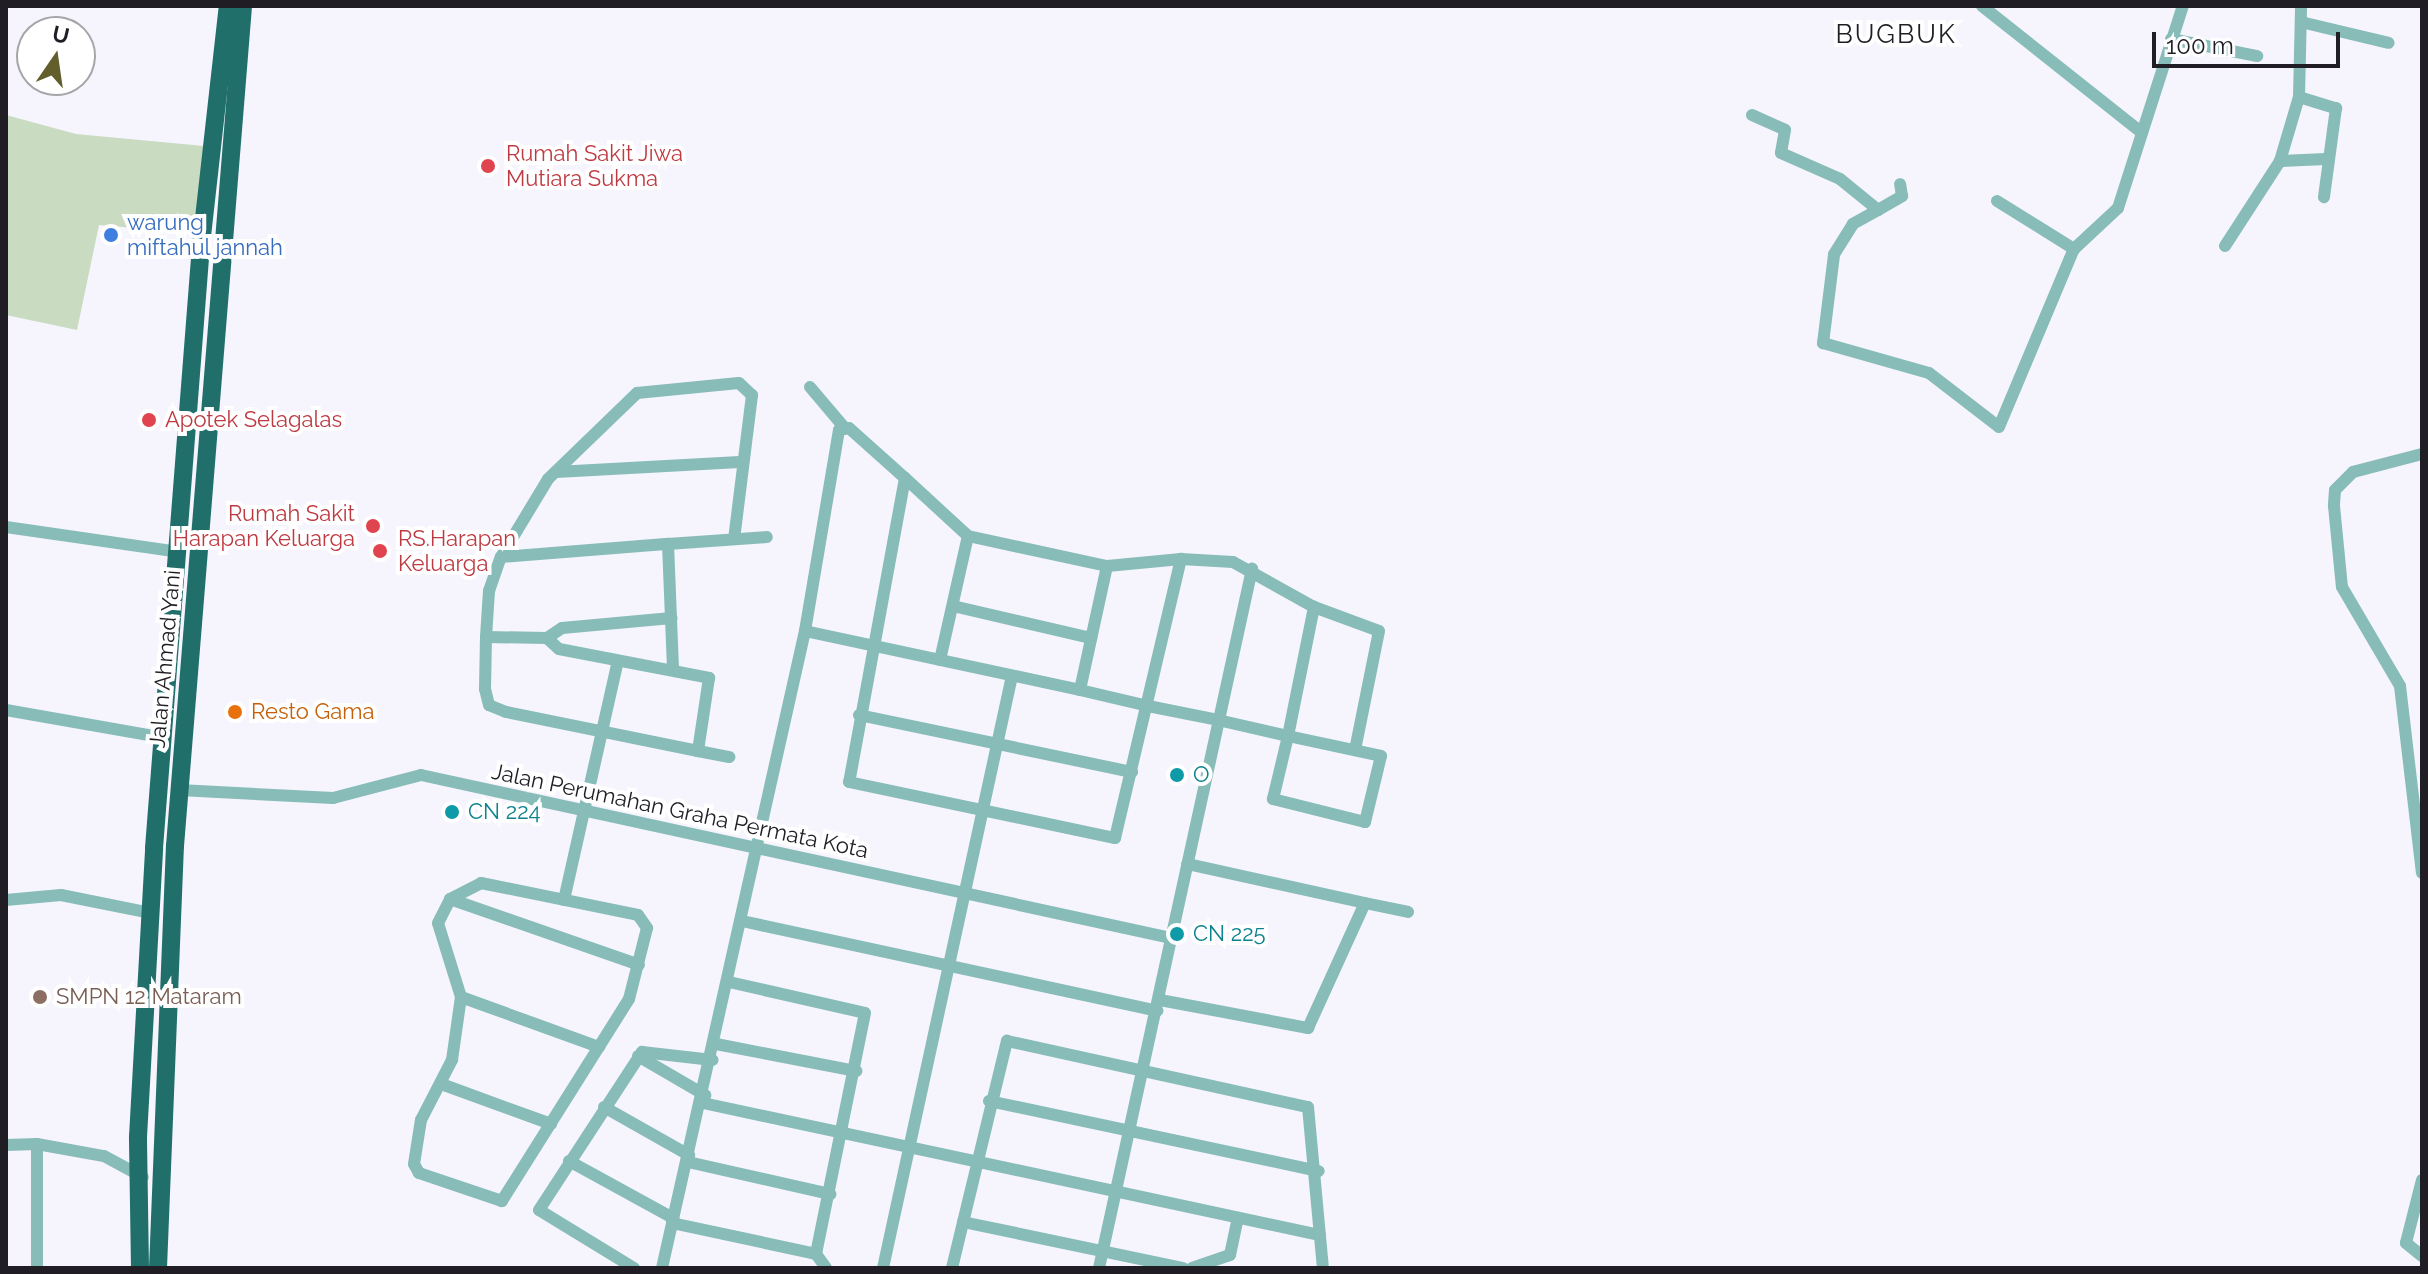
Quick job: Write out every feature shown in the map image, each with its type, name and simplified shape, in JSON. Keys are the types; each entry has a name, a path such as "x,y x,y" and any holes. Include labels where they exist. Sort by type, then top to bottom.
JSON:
{"highway":[{"path":"188,570 180,552 201,245 228,6"},
{"name":"Jalan Ahmad Yani","path":"158,1268 150,1174 158,1134 179,790 186,594 243,6"},
{"path":"140,1268 150,1174 138,1137 154,848 165,738 186,594"},
{"path":"154,848 175,846"}],"street":[{"path":"1982,6 2000,18 2112,117 2142,133"},
{"path":"2000,18 2008,6"},
{"path":"1900,184 1902,196 1853,224 1834,255 1821,339 1929,373 1999,427 2074,249 2118,208 2183,6"},
{"path":"2225,246 2280,161 2299,97 2301,6"},
{"path":"2301,22 2389,43"},
{"path":"2171,39 2257,56"},
{"path":"2299,97 2336,107 2326,159 2324,197"},
{"path":"1752,115 1785,130 1781,153 1840,179 1878,210"},
{"path":"2280,161 2326,159"},
{"path":"1997,201 2074,249"},
{"path":"729,757 489,705 486,637 489,591 501,557 556,472 637,393 739,383 752,395 740,462 734,539"},
{"path":"810,387 843,426 968,536 1107,566 1212,557 1252,569 1314,607 1379,631 1355,750"},
{"path":"662,1268 713,1060 805,631 843,426"},
{"path":"2422,454 2353,472 2335,490 2334,506 2342,587 2400,686 2422,873"},
{"path":"556,472 740,462"},
{"path":"905,478 847,775 855,787 1112,839 1132,772 1181,559"},
{"path":"6,527 180,552"},
{"path":"940,660 968,536"},
{"path":"501,557 767,537"},
{"path":"668,544 673,669"},
{"path":"1080,690 1107,566"},
{"path":"1099,1268 1159,1006 1171,938 1252,569"},
{"path":"953,606 1091,638"},
{"path":"805,631 1080,690 1148,706 1218,720 1288,736 1381,756 1384,764 1365,822 1275,802 1288,736 1314,607"},
{"path":"486,637 547,638 562,628 672,618"},
{"path":"547,638 559,649 673,669 712,681 698,751"},
{"path":"564,900 618,661"},
{"path":"883,1268 946,965 1012,676"},
{"path":"6,710 165,738"},
{"path":"859,715 1132,772"},
{"name":"Jalan Perumahan Graha Permata Kota","path":"179,790 317,799 414,775 1171,938"},
{"path":"1187,864 1408,912"},
{"path":"487,882 644,918 639,965 599,1047 506,1199 496,1201 415,1169 421,1120 444,1085 461,997 440,940 450,899 487,882"},
{"path":"6,900 61,895 151,913"},
{"path":"450,899 639,965"},
{"path":"742,921 1159,1006 1308,1028 1365,903"},
{"path":"729,982 865,1013 844,1133 816,1254"},
{"path":"461,997 599,1047"},
{"path":"952,1268 989,1101 1007,1041 1308,1107 1319,1171 1323,1268"},
{"path":"716,1044 856,1071"},
{"path":"638,1056 713,1060"},
{"path":"638,1056 704,1099 844,1133 1320,1235"},
{"path":"634,1268 540,1217 569,1161 638,1056"},
{"path":"444,1085 551,1124"},
{"path":"989,1101 1319,1171"},
{"path":"604,1107 688,1159 830,1194"},
{"path":"37,1144 37,1268"},
{"path":"6,1145 37,1144 104,1156 150,1174"},
{"path":"569,1161 673,1221 816,1254 826,1268"},
{"path":"2422,1180 2406,1243 2422,1256"},
{"path":"1192,1268 1230,1255 1238,1218"},
{"path":"963,1222 1183,1268"}],"green space":[{"path":"6,115 76,134 204,146 197,233 99,225 77,330 6,315"}],"place":[{"name":"Rumah Sakit Jiwa Mutiara Sukma","path":"488,166"},
{"name":"warung miftahul jannah","path":"111,235"},
{"name":"Apotek Selagalas","path":"149,420"},
{"name":"Rumah Sakit Harapan Keluarga","path":"373,526"},
{"name":"RS.Harapan Keluarga","path":"380,551"},
{"name":"Resto Gama","path":"235,712"},
{"name":"O","path":"1177,775"},
{"name":"CN 224","path":"452,812"},
{"name":"CN 225","path":"1177,934"},
{"name":"SMPN 12 Mataram","path":"40,997"}],"district":[{"name":"BUGBUK","path":"1896,35"}]}
